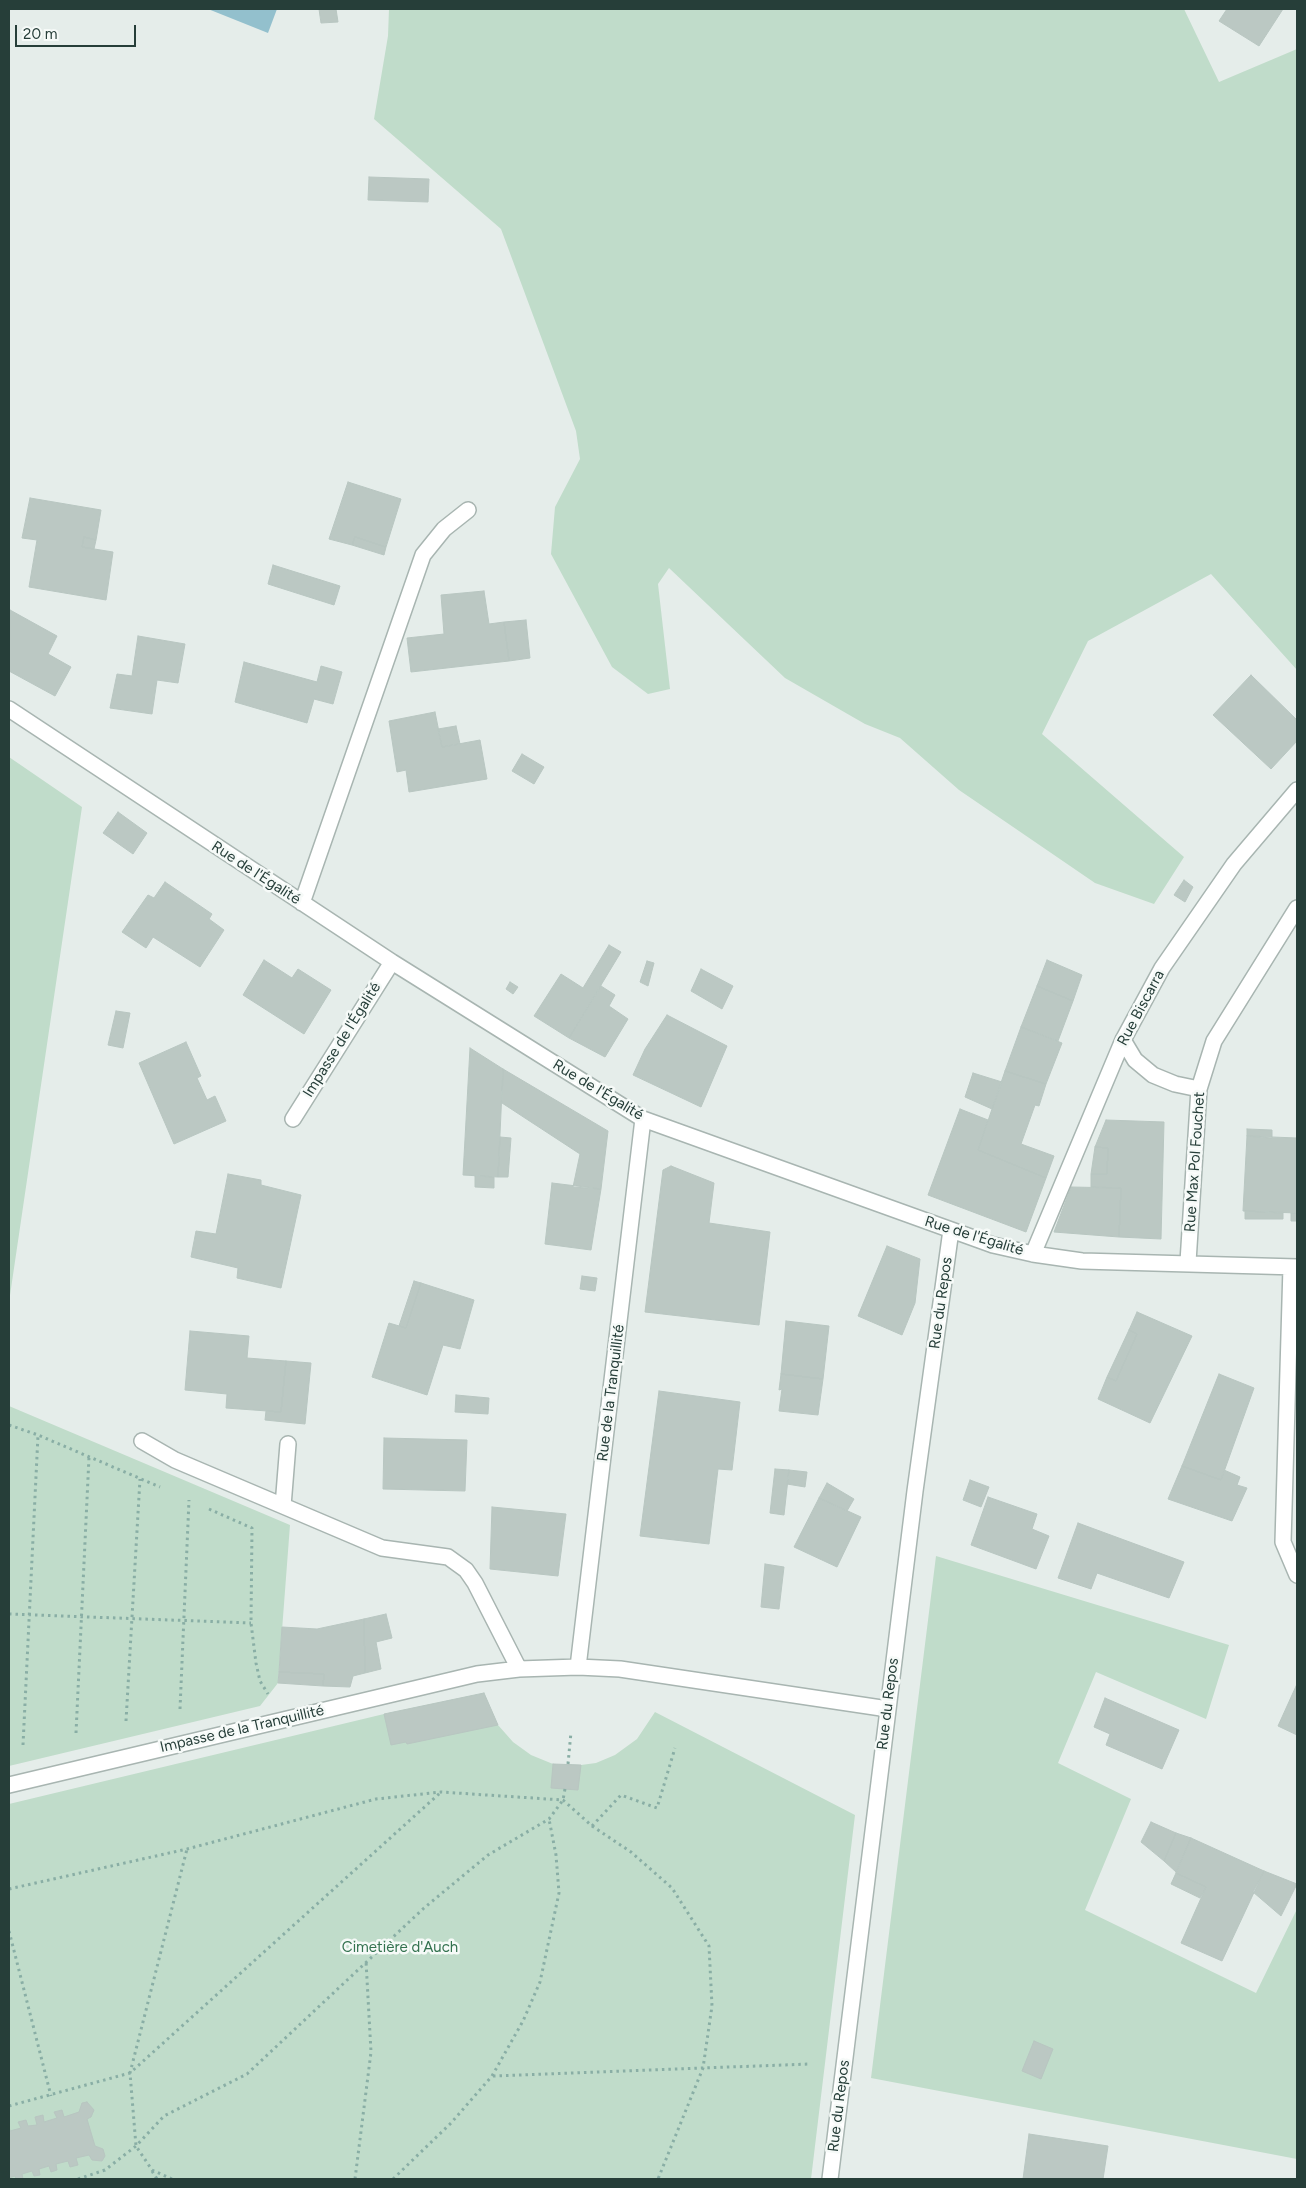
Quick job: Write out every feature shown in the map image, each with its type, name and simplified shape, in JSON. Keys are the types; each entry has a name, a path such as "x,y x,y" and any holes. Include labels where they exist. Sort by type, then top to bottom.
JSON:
{"street":[{"path":"302,903 423,555 444,529 468,510"},
{"name":"Rue de l'Égalité","path":"9,709 392,962 643,1118 993,1245 1033,1254 1082,1261 1188,1262 1294,1267"},
{"name":"Rue Biscarra","path":"1033,1254 1123,1040 1162,968 1234,864 1297,790"},
{"name":"Rue Max Pol Fouchet","path":"1188,1262 1199,1089 1214,1042 1297,908"},
{"name":"Impasse de l'Égalité","path":"293,1119 392,962"},
{"path":"1123,1040 1135,1060 1153,1075 1175,1084 1199,1089"},
{"name":"Rue de la Tranquillité","path":"578,1667 643,1118"},
{"name":"Rue du Repos","path":"830,2179 915,1491 951,1230"},
{"path":"1294,1267 1283,1542 1297,1575"},
{"path":"142,1441 174,1460 382,1548 448,1557 466,1570 475,1583 519,1669"},
{"path":"283,1506 288,1444"},
{"name":"Impasse de la Tranquillité","path":"9,1785 477,1674 519,1669 578,1667 662,1675 888,1709"}],"path":[{"path":"9,1425 38,1435 164,1489"},
{"path":"23,1745 38,1435"},
{"path":"76,1733 89,1457"},
{"path":"126,1721 140,1479"},
{"path":"180,1496 198,1504"},
{"path":"180,1709 188,1500"},
{"path":"207,1508 252,1528 251,1623 260,1681 268,1694"},
{"path":"9,1614 251,1623"},
{"path":"568,1764 571,1732"},
{"path":"592,1826 620,1796 657,1808 675,1748"},
{"path":"78,2179 105,2170 136,2146 164,2116 247,2074 285,2040 366,1960 488,1855 549,1820 564,1800 565,1789"},
{"path":"9,2106 130,2073 441,1792"},
{"path":"9,1889 187,1849 376,1799 441,1792 564,1800 592,1826 631,1852 672,1888 709,1946 712,2006 703,2068 658,2179"},
{"path":"393,2179 451,2123 492,2076 523,2021 540,1982 552,1935 559,1893 556,1855 549,1820"},
{"path":"156,2179 136,2146 130,2073 187,1849"},
{"path":"9,1931 51,2096"},
{"path":"354,2179 371,2052 366,1960"},
{"path":"492,2076 809,2064"},
{"path":"152,2170 172,2179"}],"green space":[{"path":"389,9 1184,9 1219,82 1297,49 1297,670 1211,574 1088,641 1042,734 1184,857 1154,904 1095,883 959,790 900,738 865,724 785,678 669,568 658,584 670,689 648,694 612,667 551,554 555,507 580,459 576,431 501,229 374,119 388,36"},
{"path":"9,757 82,807 9,1302"},
{"path":"9,1406 290,1525 278,1683 260,1706 9,1766"},
{"path":"936,1556 1229,1645 1206,1719 1096,1672 1058,1763 1131,1799 1085,1910 1256,1993 1297,1909 1297,2159 871,2078"},
{"name":"Cimetière d'Auch","path":"484,1693 498,1725 513,1742 531,1755 553,1764 581,1765 596,1763 615,1755 637,1739 655,1712 855,1815 811,2179 9,2179 9,1804 384,1714"}],"water":[{"path":"208,9 277,9 268,33"}],"building":[{"path":"319,9 336,9 338,22 321,23"},
{"path":"1227,9 1283,9 1259,46 1219,21"},
{"path":"369,177 429,179 428,202 368,200"},
{"path":"348,482 401,499 386,547 355,537 352,545 329,539"},
{"path":"30,498 101,510 96,540 84,537 82,547 113,552 106,600 29,587 37,540 22,538"},
{"path":"84,537 96,540 94,549 82,547"},
{"path":"355,537 386,547 384,555 352,545"},
{"path":"273,565 340,586 334,605 268,584"},
{"path":"484,591 489,624 504,622 509,661 411,672 407,638 444,634 441,595"},
{"path":"10,610 57,636 48,654 71,667 55,696 9,671"},
{"path":"526,620 530,658 509,661 504,622"},
{"path":"138,636 185,644 178,683 157,680 152,714 110,708 117,674 132,676"},
{"path":"244,662 317,682 321,666 342,672 333,704 314,699 307,723 235,702"},
{"path":"1251,675 1297,720 1297,741 1271,769 1213,715"},
{"path":"435,712 442,747 480,740 487,779 409,792 406,770 397,772 389,721"},
{"path":"456,726 460,744 442,747 438,729"},
{"path":"522,754 544,767 534,784 512,771"},
{"path":"118,812 147,833 133,854 103,833"},
{"path":"1184,880 1193,887 1185,902 1174,895"},
{"path":"165,882 212,914 209,919 224,930 200,967 153,937 146,948 122,932 148,895 154,898"},
{"path":"609,945 621,952 569,1038 534,1016 561,974 583,988"},
{"path":"264,960 292,978 298,969 331,990 304,1034 243,995"},
{"path":"1047,960 1082,975 1073,1001 1037,986"},
{"path":"647,961 654,963 648,986 640,982"},
{"path":"701,969 733,986 722,1009 691,991"},
{"path":"510,982 518,987 513,994 506,989"},
{"path":"601,986 615,995 609,1006 628,1019 605,1057 569,1038"},
{"path":"1037,986 1073,1001 1058,1041 1021,1027"},
{"path":"116,1011 130,1013 123,1048 108,1045"},
{"path":"667,1015 727,1046 701,1107 633,1075 645,1049"},
{"path":"1021,1027 1062,1043 1046,1084 1005,1071"},
{"path":"186,1042 201,1076 197,1078 207,1100 215,1096 226,1121 174,1144 139,1063"},
{"path":"470,1048 503,1069 498,1177 463,1175"},
{"path":"503,1069 608,1131 601,1189 573,1187 580,1154 502,1103"},
{"path":"1005,1071 1046,1084 1039,1106 1035,1105 1021,1144 1054,1156 1046,1178 978,1150"},
{"path":"973,1073 1002,1082 992,1109 965,1097"},
{"path":"960,1109 988,1120 978,1150 1046,1178 1026,1232 928,1195"},
{"path":"1106,1120 1164,1122 1161,1239 1119,1237 1121,1188 1091,1187 1091,1174 1107,1174 1108,1148 1095,1147"},
{"path":"1247,1129 1272,1130 1272,1138 1247,1136"},
{"path":"1247,1136 1297,1138 1297,1213 1243,1211"},
{"path":"500,1137 511,1138 508,1177 498,1177"},
{"path":"1095,1147 1108,1148 1107,1174 1091,1174"},
{"path":"671,1166 714,1183 709,1223 770,1232 759,1325 645,1312 663,1170"},
{"path":"228,1174 261,1180 261,1185 301,1195 281,1288 237,1278 238,1268 191,1257 196,1231 216,1234"},
{"path":"475,1176 494,1177 494,1188 475,1187"},
{"path":"552,1183 601,1189 591,1250 545,1244"},
{"path":"1071,1187 1121,1188 1119,1237 1054,1232"},
{"path":"1245,1211 1283,1213 1283,1219 1245,1219"},
{"path":"1291,1213 1297,1213 1297,1221 1291,1221"},
{"path":"887,1246 920,1259 915,1303 902,1335 858,1316"},
{"path":"582,1276 597,1278 595,1291 580,1289"},
{"path":"414,1281 421,1283 406,1328 399,1326"},
{"path":"421,1283 474,1300 460,1349 443,1345 427,1395 372,1377 389,1323 406,1328"},
{"path":"1137,1312 1192,1336 1150,1423 1098,1399 1107,1377 1116,1381 1137,1334 1129,1330"},
{"path":"786,1321 829,1326 823,1379 781,1374"},
{"path":"1129,1330 1137,1334 1116,1381 1107,1377"},
{"path":"190,1331 249,1336 247,1358 286,1361 281,1412 226,1408 227,1394 185,1390"},
{"path":"286,1361 311,1363 305,1424 265,1420 266,1411 281,1412"},
{"path":"781,1374 823,1379 818,1415 779,1411 782,1389 779,1390"},
{"path":"1219,1374 1254,1388 1221,1480 1182,1466"},
{"path":"659,1391 740,1402 732,1470 718,1469 709,1544 640,1536"},
{"path":"456,1395 489,1398 488,1414 455,1412"},
{"path":"384,1438 467,1440 465,1491 383,1489"},
{"path":"1182,1466 1221,1480 1224,1470 1240,1477 1237,1485 1247,1488 1232,1521 1168,1499"},
{"path":"775,1469 789,1470 784,1515 770,1513"},
{"path":"789,1470 807,1472 805,1487 787,1484"},
{"path":"970,1480 989,1487 981,1507 963,1500"},
{"path":"827,1483 854,1499 847,1511 819,1498"},
{"path":"988,1497 1037,1514 1032,1529 1049,1536 1036,1569 971,1545"},
{"path":"819,1498 861,1517 837,1567 794,1547"},
{"path":"492,1507 566,1514 558,1576 490,1569"},
{"path":"1078,1523 1184,1562 1169,1598 1097,1573 1091,1589 1058,1578"},
{"path":"765,1564 784,1567 779,1609 761,1607"},
{"path":"386,1614 392,1638 376,1642 381,1669 365,1673 364,1619"},
{"path":"364,1619 365,1673 353,1676 350,1687 323,1686 324,1674 279,1672 282,1627 317,1629"},
{"path":"279,1672 324,1674 323,1686 278,1683"},
{"path":"1297,1684 1297,1735 1278,1726"},
{"path":"484,1693 498,1725 407,1744 406,1742 391,1745 384,1714"},
{"path":"1105,1698 1179,1730 1162,1769 1106,1745 1110,1734 1094,1727"},
{"path":"553,1764 581,1765 578,1790 551,1788"},
{"path":"1151,1822 1176,1833 1164,1861 1141,1842"},
{"path":"1176,1833 1191,1838 1176,1872 1164,1861"},
{"path":"1191,1838 1264,1871 1222,1961 1181,1943 1206,1887 1176,1873"},
{"path":"1264,1871 1297,1884 1281,1916 1253,1892"},
{"path":"1176,1873 1206,1887 1200,1898 1171,1884"},
{"path":"1034,2041 1053,2049 1041,2079 1022,2071"},
{"path":"87,2102 94,2110 91,2117 87,2119 95,2146 103,2149 105,2156 102,2161 92,2160 89,2155 76,2158 78,2165 70,2167 68,2161 56,2164 57,2170 51,2172 49,2166 39,2169 40,2175 34,2176 32,2171 22,2174 23,2179 16,2179 15,2176 9,2178 9,2126 10,2131 21,2128 18,2122 26,2120 28,2126 37,2125 35,2117 43,2115 44,2122 57,2118 54,2112 62,2110 64,2117 79,2112 82,2103"},
{"path":"1029,2134 1108,2146 1103,2179 1023,2179"}]}
